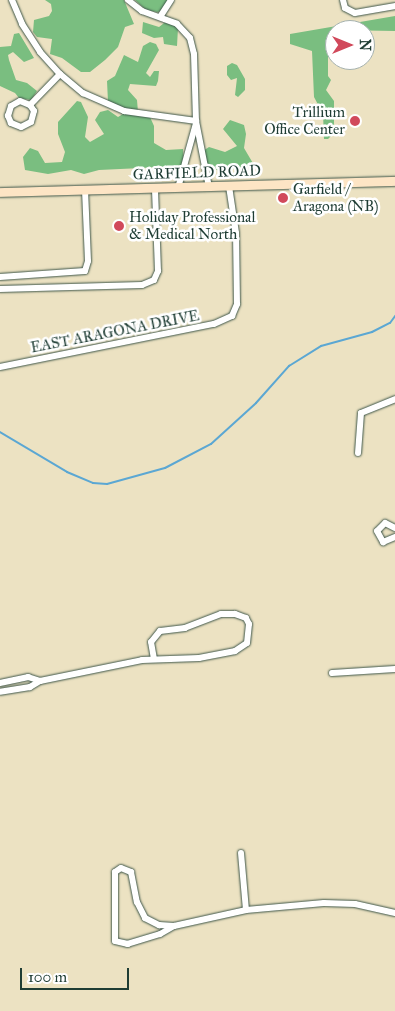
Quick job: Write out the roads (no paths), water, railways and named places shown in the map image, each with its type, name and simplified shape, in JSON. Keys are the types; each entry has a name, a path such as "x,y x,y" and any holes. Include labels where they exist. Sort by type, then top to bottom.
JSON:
{"main road":[{"name":"GARFIELD ROAD","path":"0,192 395,181"}],"street":[{"path":"12,0 28,34 60,74 94,99 124,111 196,122"},
{"path":"128,0 142,11 160,16 183,28 192,43 196,122 209,187"},
{"path":"160,16 170,0"},
{"path":"343,0 345,8 355,14 395,6"},
{"path":"30,105 60,74"},
{"path":"20,101 30,105 34,111 31,122 25,127 14,126 8,116 10,106 20,101"},
{"path":"178,188 196,122"},
{"name":"EAST ARAGONA DRIVE","path":"0,367 214,324 232,316 238,304 236,233 228,186"},
{"path":"0,289 142,285 154,280 158,271 155,188"},
{"path":"0,277 85,271 88,261 85,190"},
{"path":"358,453 361,413 395,400"},
{"path":"395,527 382,524 377,534 383,542 395,537"},
{"path":"0,692 30,687 40,681 154,659 200,658 235,651 247,643 249,624 246,618 234,614 221,614 185,628 160,631 152,642 154,659"},
{"path":"332,673 395,670"},
{"path":"0,683 28,678 40,681"},
{"path":"241,853 246,910"},
{"path":"174,926 160,934 128,944 115,941 115,872 121,868 131,872 137,902 145,918 159,925 174,926 246,910 340,902 395,914"}],"waterway":[{"path":"0,432 67,472 93,483 107,484 165,468 211,444 256,403 289,366 321,346 372,332 390,323 395,316"}],"place":[{"name":"Trillium Office Center","path":"355,121"},
{"name":"Garfield / Aragona (NB)","path":"283,198"},
{"name":"Holiday Professional & Medical North","path":"119,226"}]}
